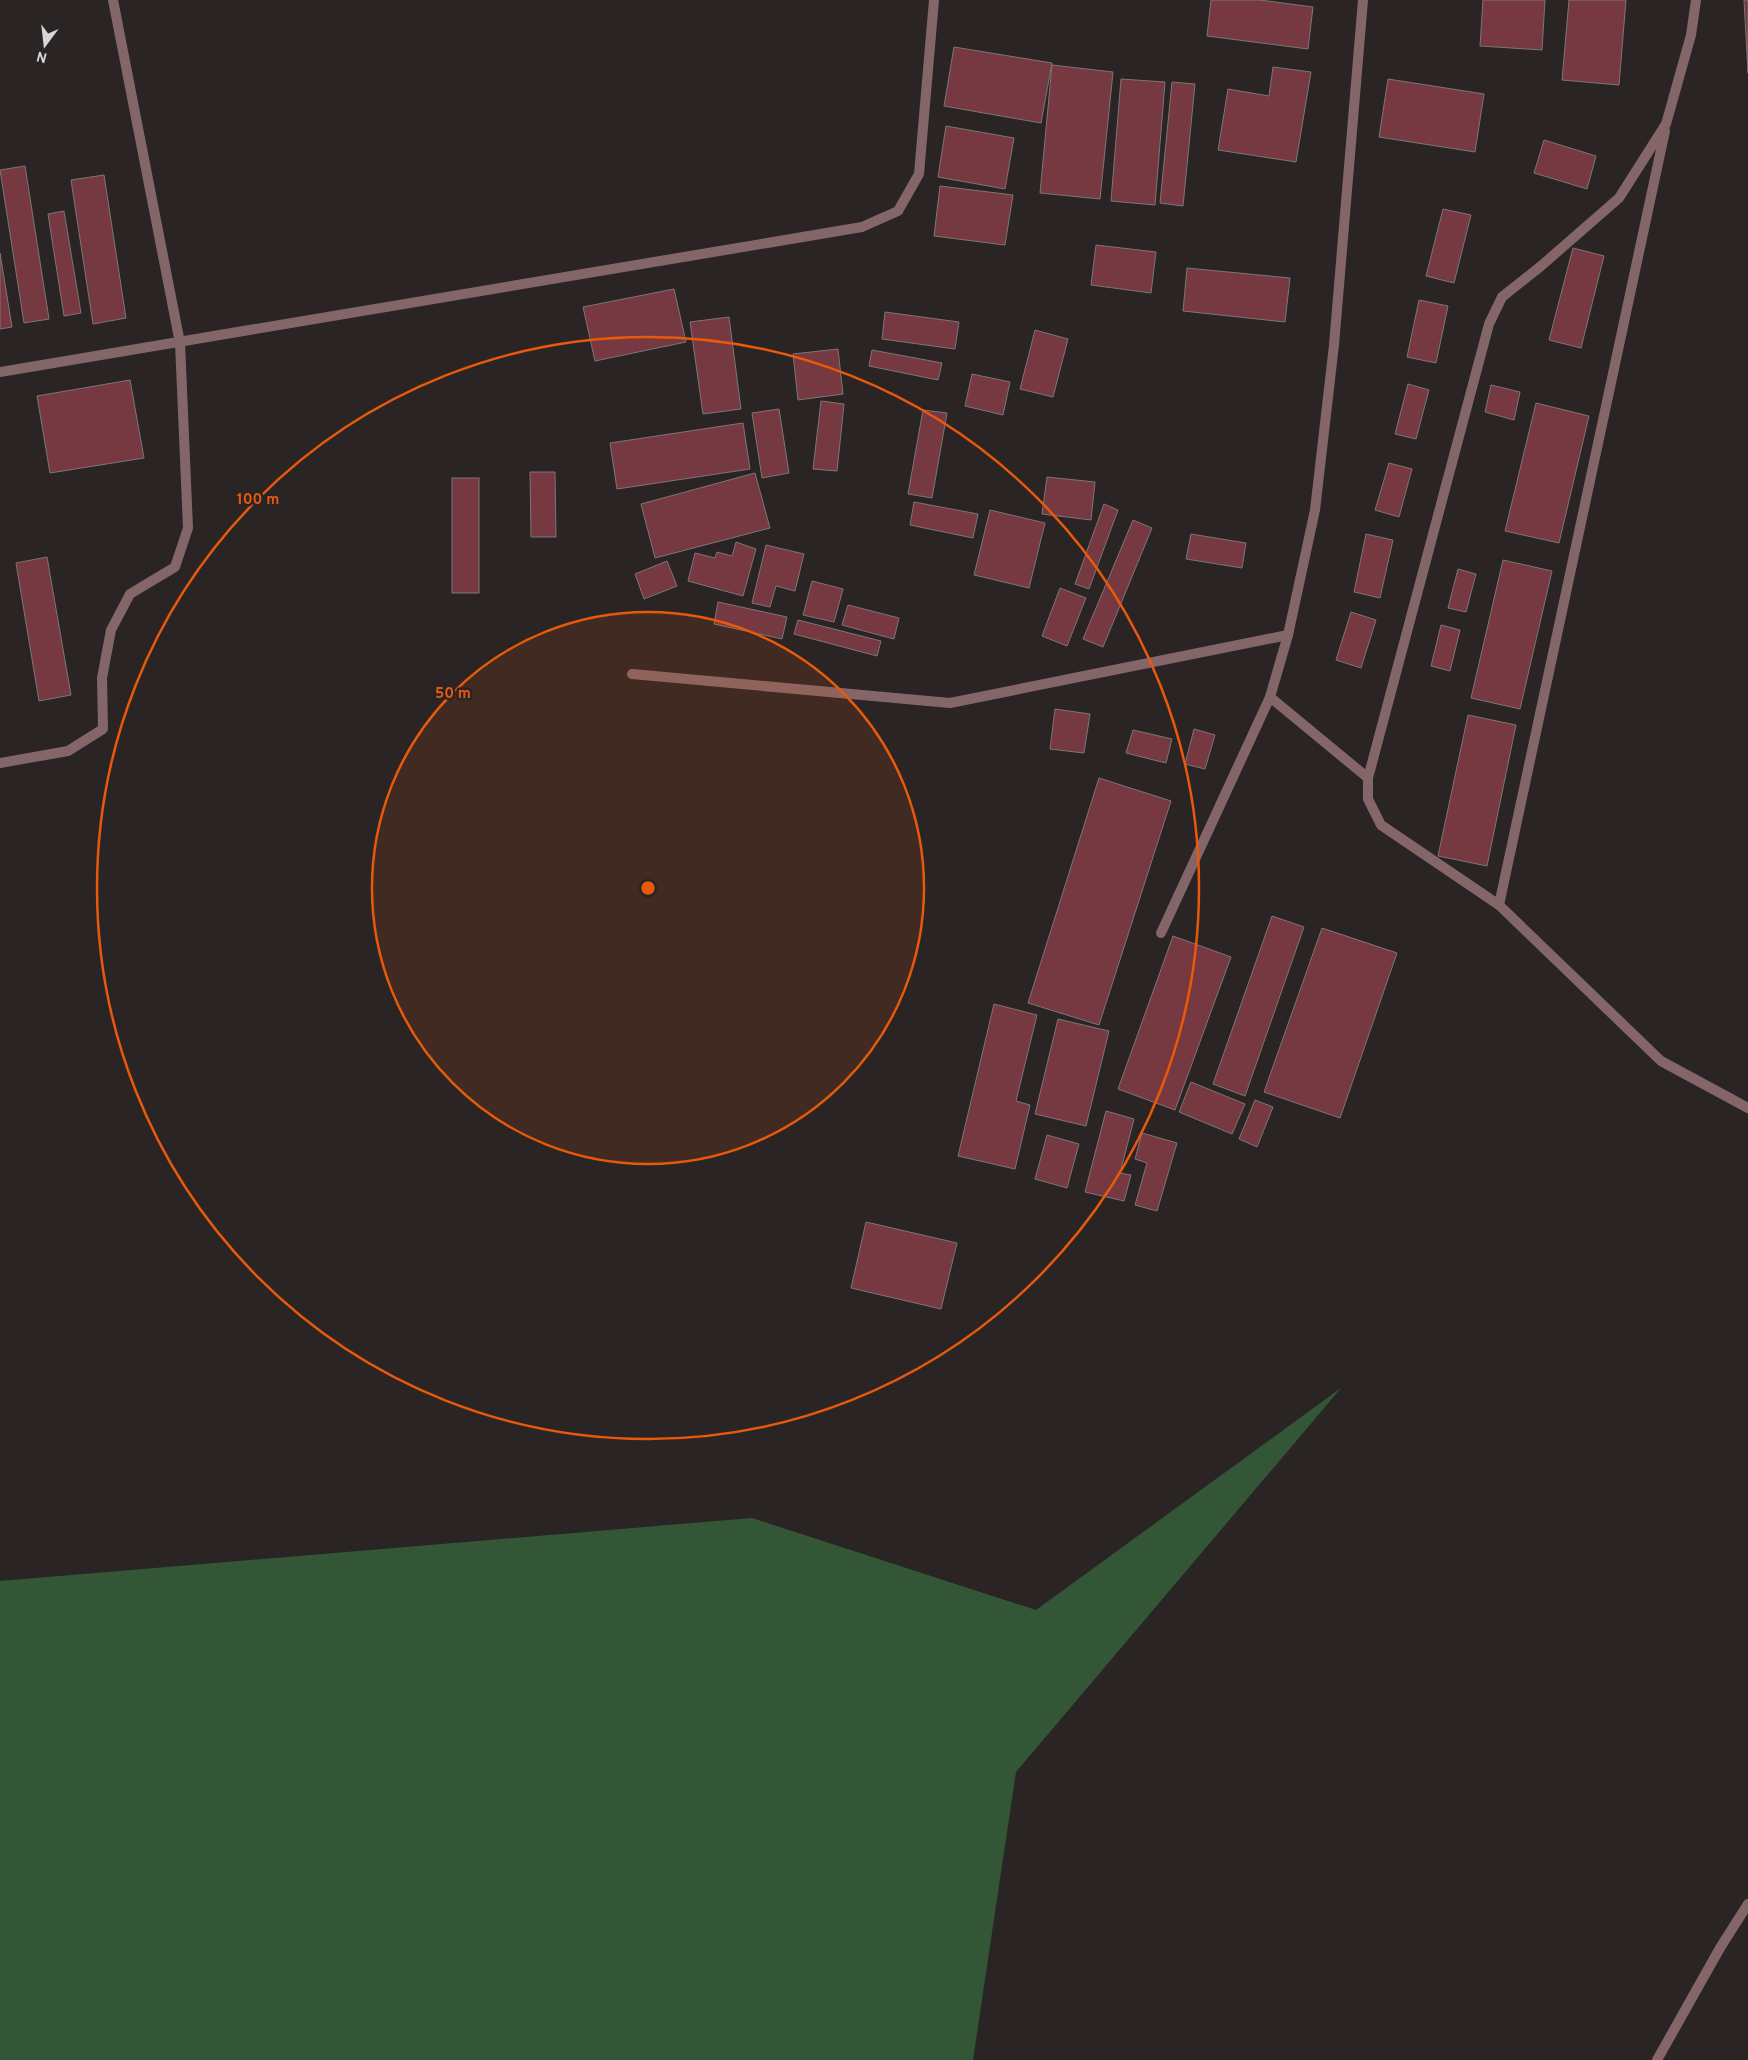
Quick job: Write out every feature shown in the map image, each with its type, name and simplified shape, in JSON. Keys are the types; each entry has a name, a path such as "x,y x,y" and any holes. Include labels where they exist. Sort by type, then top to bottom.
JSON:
{"street":[{"path":"0,763 68,751 103,729 102,678 111,630 130,594 175,567 188,528 180,343 112,0"},
{"path":"0,372 862,227 898,211 919,174 934,0"},
{"path":"1161,933 1270,697 1288,635 1315,510 1331,374 1363,0"},
{"path":"1499,905 1666,124 1691,35 1696,0"},
{"path":"1666,124 1619,198 1541,266 1502,297 1497,306 1487,333 1368,778 1368,799 1382,825 1499,905 1661,1061 1748,1108"},
{"path":"632,674 950,703 1288,635"},
{"path":"1270,697 1368,778"},
{"path":"1657,2060 1720,1948 1748,1904"}],"green space":[{"path":"1341,1388 1016,1772 973,2060 0,2060 0,1581 752,1518 1036,1610"}],"building":[{"path":"1211,0 1260,0 1313,7 1308,49 1207,36"},
{"path":"1483,0 1545,0 1542,50 1480,46"},
{"path":"1569,0 1626,0 1619,85 1562,80"},
{"path":"1744,0 1748,0 1748,73"},
{"path":"954,47 1052,63 1041,123 944,106"},
{"path":"1052,65 1113,72 1100,199 1040,193"},
{"path":"1273,67 1311,72 1296,162 1218,150 1228,89 1269,96"},
{"path":"1121,79 1165,82 1155,205 1111,201"},
{"path":"1388,79 1484,94 1475,152 1379,137"},
{"path":"1172,82 1195,84 1183,206 1160,203"},
{"path":"946,126 1014,138 1005,189 938,177"},
{"path":"1544,140 1596,156 1587,189 1534,173"},
{"path":"25,166 49,319 24,323 0,170"},
{"path":"104,175 126,318 93,324 71,180"},
{"path":"940,186 1013,195 1005,245 934,236"},
{"path":"1443,209 1471,215 1454,283 1426,276"},
{"path":"64,211 81,313 64,316 48,214"},
{"path":"1096,245 1156,252 1151,293 1091,285"},
{"path":"1573,248 1604,256 1581,348 1549,340"},
{"path":"0,253 12,327 0,329"},
{"path":"1187,268 1290,278 1285,322 1183,311"},
{"path":"674,289 686,342 595,361 583,307"},
{"path":"1419,300 1448,306 1436,363 1407,357"},
{"path":"885,312 959,322 955,349 882,339"},
{"path":"729,317 741,409 703,414 690,322"},
{"path":"1035,330 1068,339 1053,397 1020,389"},
{"path":"838,349 843,394 798,400 793,354"},
{"path":"872,350 942,363 938,380 869,366"},
{"path":"972,374 1010,382 1003,415 965,406"},
{"path":"130,380 144,458 50,473 37,396"},
{"path":"1408,384 1429,390 1416,439 1395,434"},
{"path":"1491,385 1520,392 1514,420 1485,412"},
{"path":"821,401 844,404 837,471 813,469"},
{"path":"1536,403 1589,416 1559,543 1505,531"},
{"path":"779,409 789,473 762,478 752,413"},
{"path":"923,410 947,413 932,498 908,494"},
{"path":"743,423 750,469 617,489 610,443"},
{"path":"1389,463 1412,469 1399,517 1375,510"},
{"path":"530,472 555,472 556,537 531,537"},
{"path":"755,473 770,528 655,558 641,504"},
{"path":"1047,477 1095,482 1091,520 1042,514"},
{"path":"452,478 479,478 479,593 452,593"},
{"path":"914,502 978,514 973,538 910,525"},
{"path":"1104,504 1118,510 1089,589 1075,584"},
{"path":"990,510 1045,523 1029,588 974,575"},
{"path":"1133,520 1152,528 1103,647 1083,639"},
{"path":"1191,534 1246,543 1242,568 1186,559"},
{"path":"1366,534 1393,540 1380,598 1354,592"},
{"path":"736,542 756,549 743,596 688,581 695,553 715,558 717,552 732,556"},
{"path":"766,545 804,554 795,591 776,586 770,607 752,603"},
{"path":"47,557 71,695 39,701 16,563"},
{"path":"1503,560 1552,571 1520,709 1471,698"},
{"path":"667,561 677,586 644,599 635,574"},
{"path":"1458,569 1476,574 1466,612 1448,608"},
{"path":"812,581 843,589 834,622 803,615"},
{"path":"1060,588 1086,598 1067,646 1042,636"},
{"path":"718,602 787,617 782,639 714,624"},
{"path":"848,605 899,618 894,639 842,625"},
{"path":"1351,612 1376,620 1361,668 1336,660"},
{"path":"798,620 881,641 877,656 794,634"},
{"path":"1441,625 1460,630 1450,671 1431,666"},
{"path":"1055,709 1090,714 1084,753 1050,749"},
{"path":"1468,715 1516,725 1487,866 1438,856"},
{"path":"1194,729 1215,735 1205,769 1185,764"},
{"path":"1133,730 1172,739 1166,763 1126,753"},
{"path":"1099,778 1171,801 1099,1025 1028,1003"},
{"path":"1272,916 1304,927 1245,1096 1213,1084"},
{"path":"1322,928 1397,953 1340,1118 1264,1092"},
{"path":"1173,936 1231,957 1175,1110 1118,1089"},
{"path":"994,1004 1037,1015 1016,1101 1030,1105 1015,1169 958,1156"},
{"path":"1058,1019 1109,1031 1086,1126 1035,1114"},
{"path":"1191,1082 1245,1104 1232,1134 1179,1112"},
{"path":"1255,1100 1273,1107 1257,1147 1239,1139"},
{"path":"1106,1111 1134,1119 1120,1173 1131,1175 1124,1201 1085,1192"},
{"path":"1142,1133 1177,1143 1157,1211 1135,1205 1147,1163 1135,1159"},
{"path":"1047,1135 1079,1144 1067,1188 1035,1179"},
{"path":"866,1222 957,1243 941,1309 851,1288"}]}
